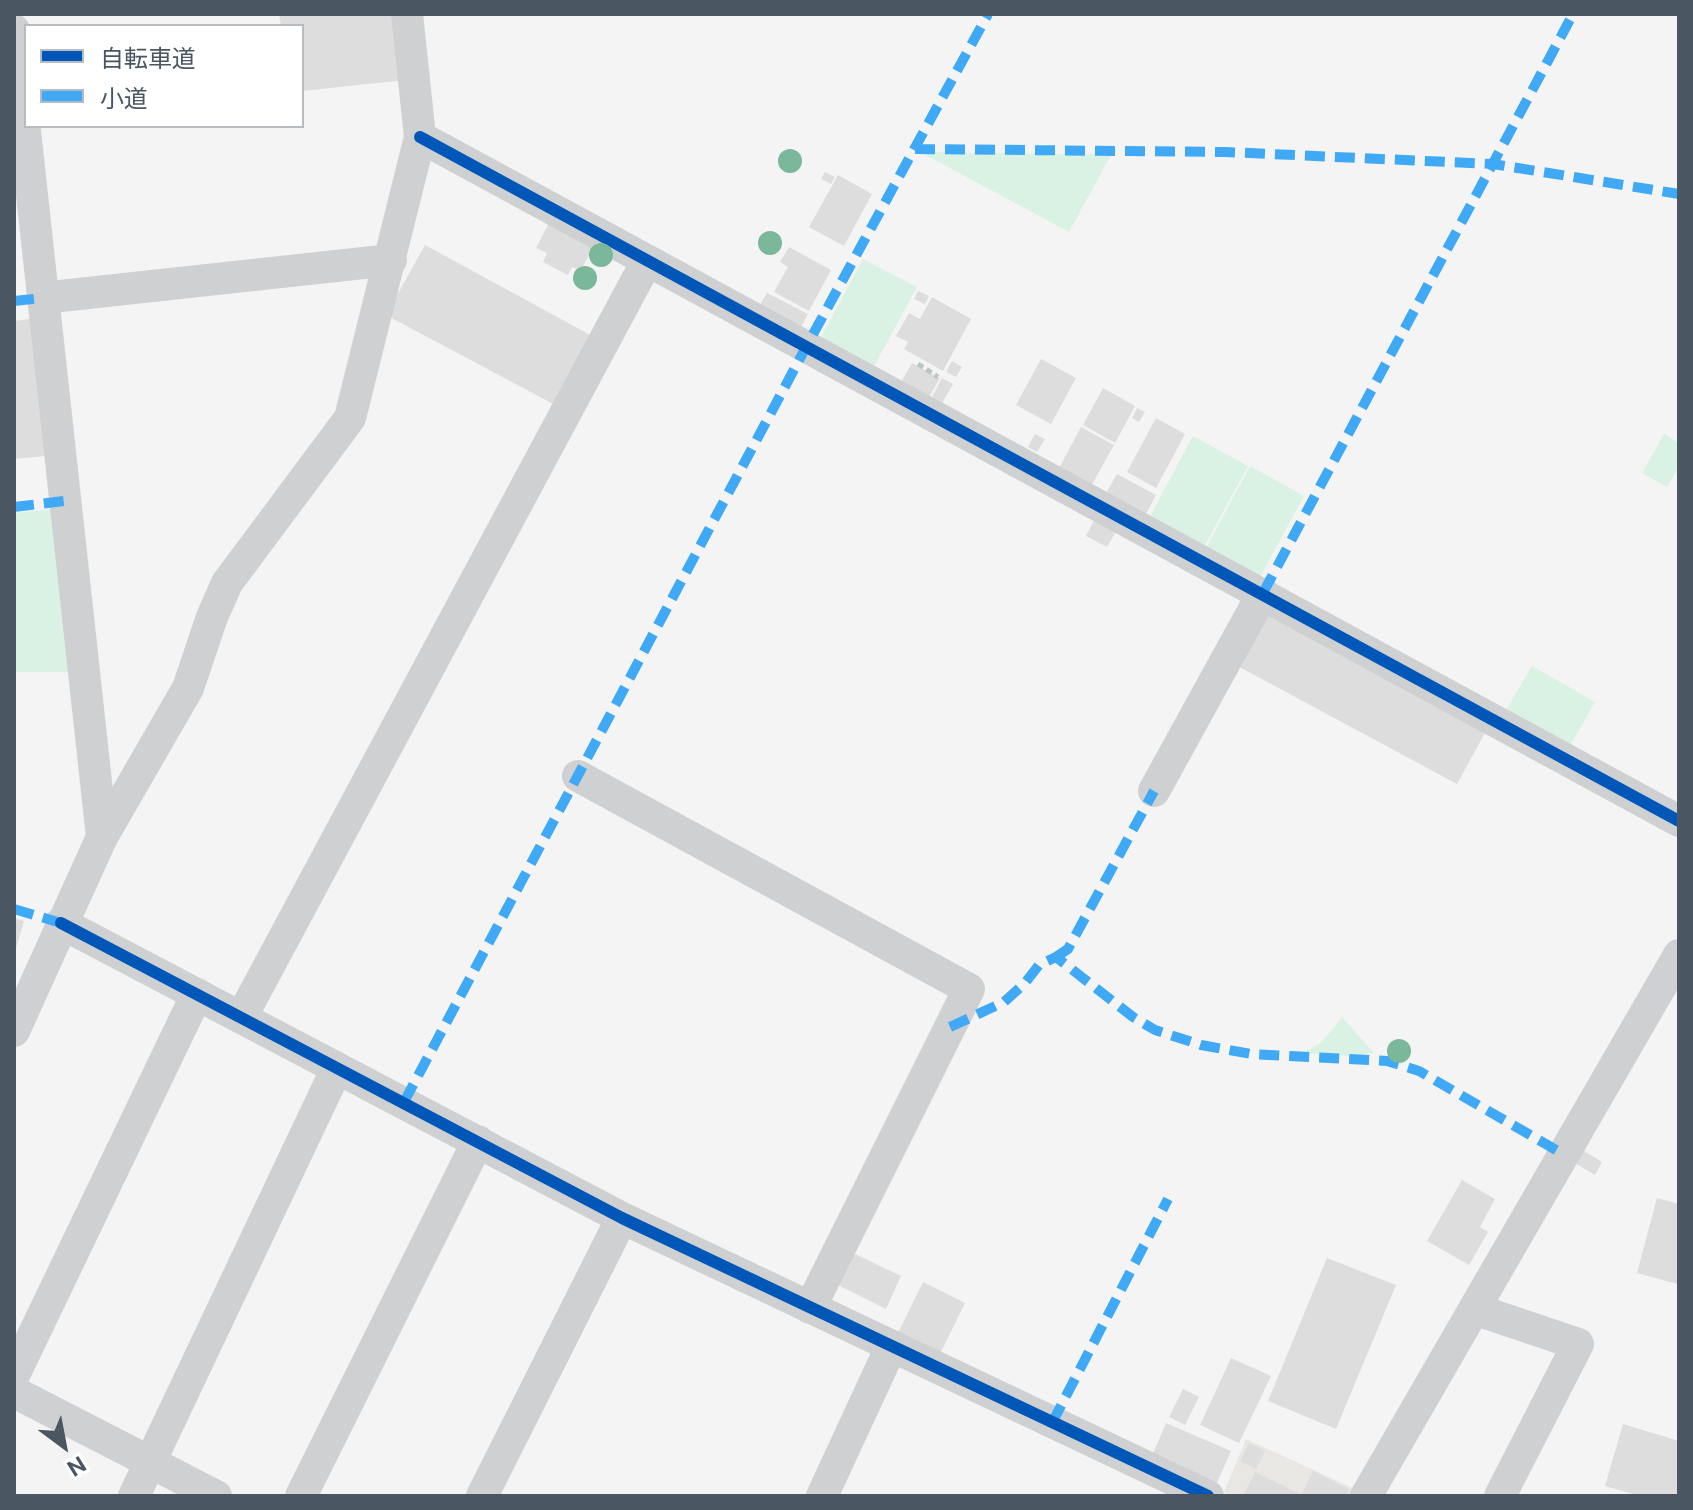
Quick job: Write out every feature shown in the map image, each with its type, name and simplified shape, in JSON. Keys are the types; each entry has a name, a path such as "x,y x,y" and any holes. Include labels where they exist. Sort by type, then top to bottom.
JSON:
{"street":[{"path":"14,1031 102,837 188,688 227,583 350,418 420,137 407,14"},
{"path":"14,30 24,126"},
{"path":"24,128 102,837"},
{"path":"420,137 1679,821"},
{"path":"42,298 391,260"},
{"path":"241,1018 647,261"},
{"path":"1154,791 1263,593"},
{"path":"578,776 969,989 810,1308"},
{"path":"61,923 622,1218 1208,1496"},
{"path":"1366,1496 1679,955"},
{"path":"14,1375 197,994"},
{"path":"134,1496 337,1068"},
{"path":"301,1496 478,1141"},
{"path":"482,1496 622,1218"},
{"path":"1474,1309 1578,1344 1500,1496"},
{"path":"822,1496 891,1347"},
{"path":"14,1392 216,1496"}],"path":[{"path":"918,364 938,377"}],"shaded area":[{"path":"1246,1439 1355,1489 1351,1496 1232,1496 1224,1492"}],"green space":[{"path":"920,152 1111,155 1069,232"},
{"path":"863,259 917,287 871,372 818,343"},
{"path":"1664,434 1679,443 1679,467 1667,487 1642,473"},
{"path":"1193,436 1248,466 1203,549 1148,520"},
{"path":"1250,466 1304,496 1259,579 1205,550"},
{"path":"53,509 71,672 14,672 14,513"},
{"path":"1532,666 1595,702 1569,748 1505,712"},
{"path":"1342,1017 1374,1053 1352,1056 1303,1053 1322,1042"}],"building":[{"path":"279,14 398,14 405,80 304,91 304,24 281,24"},
{"path":"825,172 835,177 831,184 821,179"},
{"path":"838,175 872,194 844,246 809,227"},
{"path":"550,221 595,245 580,271 572,267 568,275 543,262 547,253 536,248"},
{"path":"425,245 594,337 557,406 386,315"},
{"path":"789,247 831,270 809,311 774,292 788,267 780,262"},
{"path":"918,291 929,296 925,304 914,299"},
{"path":"767,293 808,314 799,331 758,308"},
{"path":"932,297 971,319 943,371 904,349 908,342 896,336 909,313 920,319"},
{"path":"30,319 45,456 14,459 14,321"},
{"path":"1041,359 1076,378 1051,424 1016,405"},
{"path":"952,361 962,367 956,377 946,372"},
{"path":"912,363 940,378 928,399 900,384"},
{"path":"942,378 953,384 941,405 931,399"},
{"path":"1103,388 1135,406 1115,443 1083,425"},
{"path":"1137,408 1145,412 1139,422 1132,418"},
{"path":"1156,418 1185,434 1156,488 1127,472"},
{"path":"1081,427 1114,445 1090,488 1058,470"},
{"path":"1035,434 1045,439 1037,452 1028,447"},
{"path":"1117,474 1156,495 1145,516 1105,495"},
{"path":"1095,518 1117,530 1107,547 1086,536"},
{"path":"1266,601 1491,722 1457,784 1232,663"},
{"path":"14,918 24,921 15,952 14,952"},
{"path":"1581,1149 1602,1162 1595,1175 1573,1162"},
{"path":"1462,1180 1495,1199 1480,1227 1488,1232 1469,1265 1427,1241"},
{"path":"1657,1198 1679,1204 1677,1284 1637,1273"},
{"path":"853,1253 901,1276 886,1309 838,1285"},
{"path":"1327,1258 1396,1285 1336,1429 1268,1401"},
{"path":"923,1282 965,1303 939,1356 897,1335"},
{"path":"1231,1358 1271,1376 1239,1443 1200,1425"},
{"path":"1183,1389 1199,1397 1185,1425 1169,1417"},
{"path":"1166,1423 1231,1451 1217,1483 1152,1456"},
{"path":"1623,1424 1679,1441 1679,1496 1640,1496 1605,1486"},
{"path":"1249,1443 1265,1451 1256,1469 1240,1461"},
{"path":"1313,1471 1349,1489 1345,1496 1301,1496"},
{"path":"1255,1472 1300,1494 1299,1496 1243,1496"}],"marked path":[{"path":"404,1102 806,347 988,14"},
{"path":"1263,593 1573,14"},
{"path":"915,149 1226,152 1493,164 1679,194"},
{"path":"14,301 42,298"},
{"path":"14,507 64,501"},
{"path":"1056,957 1068,949 1154,791"},
{"path":"14,909 61,923"},
{"path":"950,1027 1004,1002 1039,965 1056,957 1133,1017 1155,1030 1201,1045 1251,1054 1387,1061 1419,1071 1563,1154"},
{"path":"1052,1423 1168,1199"}],"cycle path":[{"path":"420,137 1679,821"},
{"path":"61,923 622,1218 1208,1496"}]}
